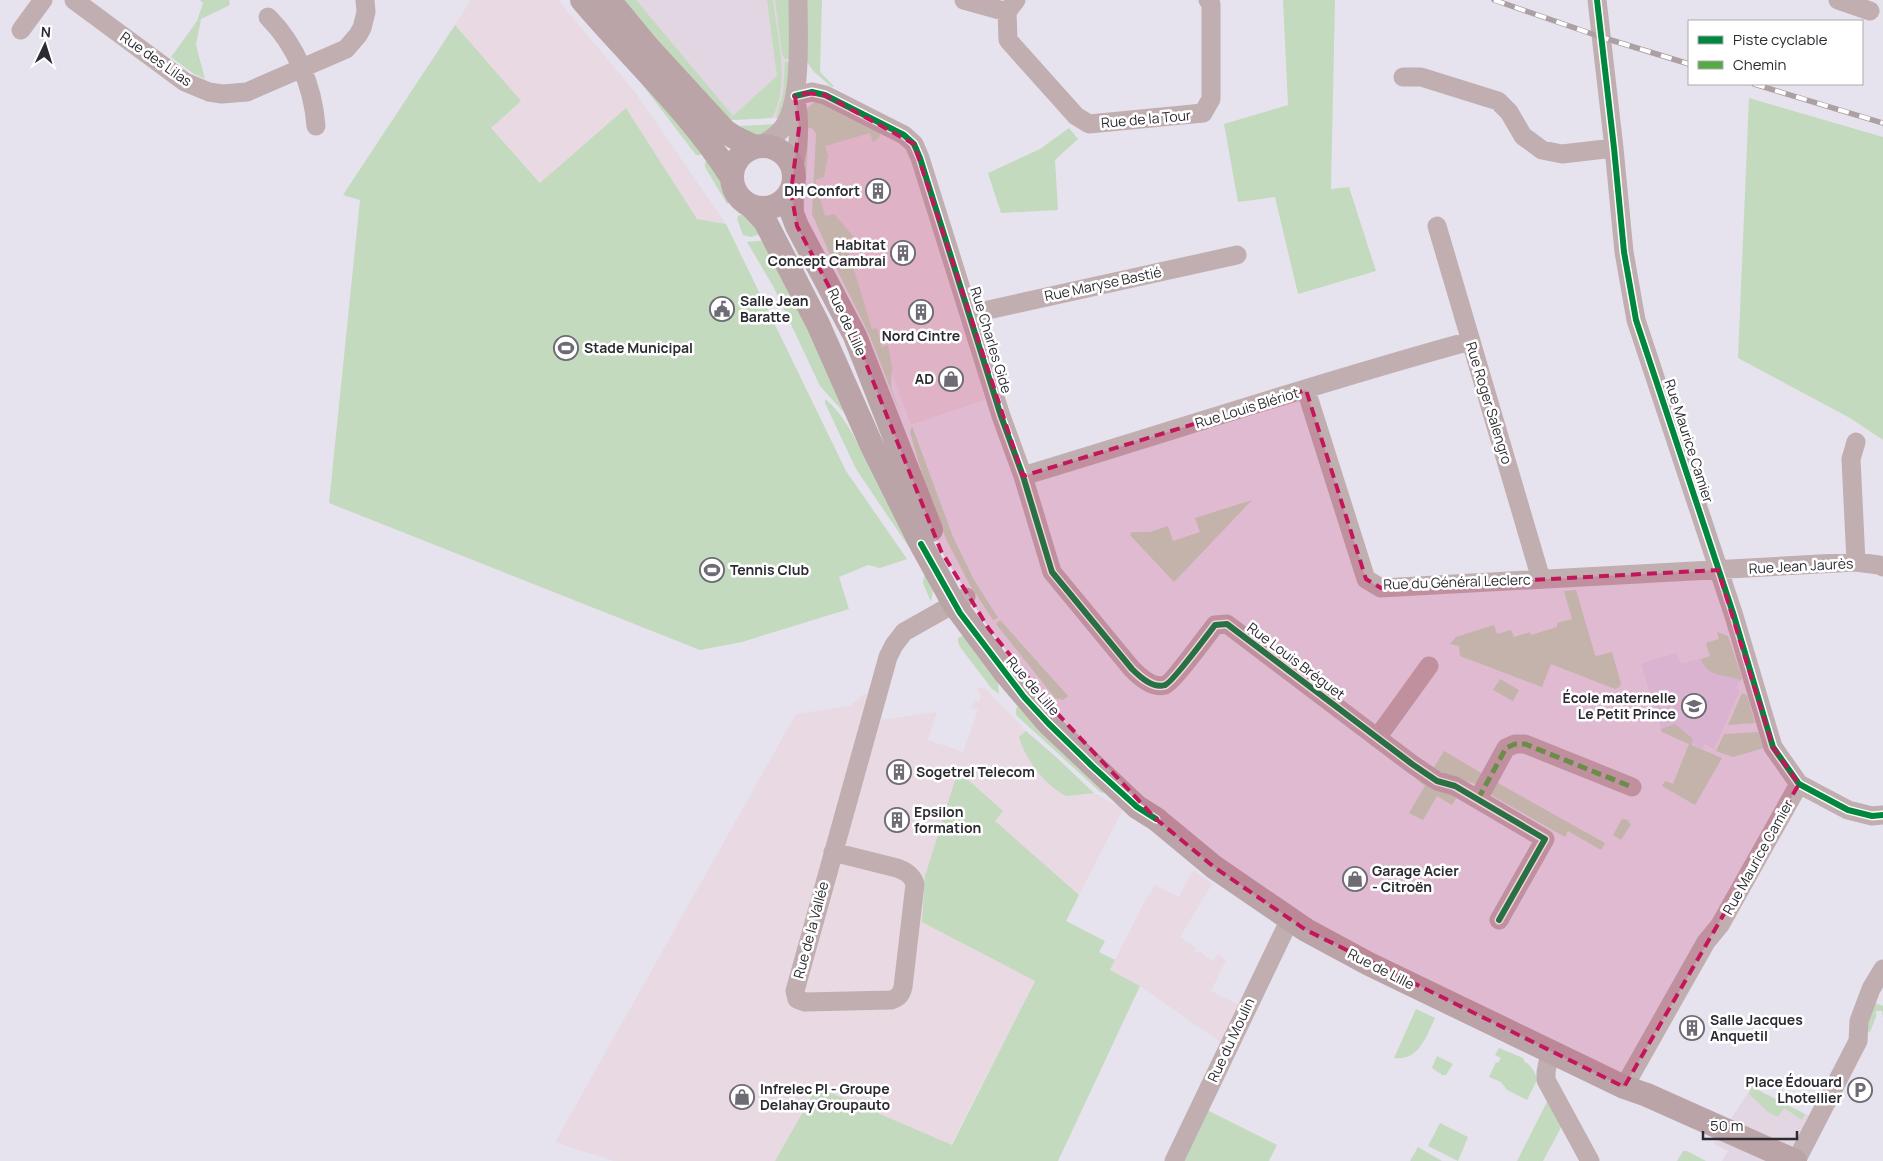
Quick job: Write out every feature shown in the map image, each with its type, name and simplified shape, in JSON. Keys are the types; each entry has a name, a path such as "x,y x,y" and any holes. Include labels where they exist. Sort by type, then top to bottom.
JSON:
{"main road":[{"path":"582,0 686,117 720,159 732,178 736,193 746,203 752,207 766,208 776,206 785,199 792,181 791,163 782,152 772,148 757,147 725,131 647,46 609,0"},
{"path":"732,178 738,158 748,150 757,147"},
{"name":"Rue de Lille","path":"792,181 792,213 797,226 855,336 960,600"},
{"name":"Rue de Lille","path":"752,207 765,221 814,316 872,446 921,544 960,600 1000,644 1047,702 1144,803 1156,820 1214,867 1306,930 1369,964 1624,1087 1647,1095 1795,1161"},
{"name":"Rue de Lille","path":"1624,1087 1645,1102 1767,1161"}],"street":[{"path":"21,30 42,0"},
{"name":"Rue des Lilas","path":"74,0 185,82 209,92 222,94 247,92 346,49 362,28 366,12 365,0"},
{"path":"792,181 799,128 795,96 798,0"},
{"name":"Rue de la Tour","path":"964,0 1012,6 1008,40 1076,116 1089,124 1203,113 1211,99 1211,4 1208,0"},
{"name":"Rue Maurice Camier","path":"1597,0 1624,252 1636,320 1734,616 1773,748 1799,784 1720,925 1706,942 1624,1087"},
{"path":"1838,0 1870,11"},
{"path":"268,17 289,42 302,69 315,104 316,126"},
{"path":"1403,77 1421,77 1498,101 1509,112 1523,136 1542,150 1562,154 1614,148"},
{"name":"Rue Charles Gide","path":"795,96 812,92 825,95 904,136 914,144 923,167 1001,416 1023,476 1052,572 1118,650"},
{"path":"757,147 776,135 783,128 795,96"},
{"name":"Rue Roger Salengro","path":"1437,226 1541,579"},
{"name":"Rue Maryse Bastié","path":"970,314 1237,255"},
{"name":"Rue Louis Blériot","path":"1023,476 1306,390 1344,376 1470,341"},
{"name":"Rue du Général Leclerc","path":"1306,390 1366,579 1381,588 1718,570"},
{"path":"1856,442 1851,459 1856,562"},
{"name":"Rue Jean Jaurès","path":"1718,570 1856,562 1879,565 1883,568"},
{"name":"Rue de la Vallée","path":"833,852 905,870 912,877 915,884 903,987 902,992 896,999 805,1002 800,1001 795,996 795,991 833,852 888,657 904,632 960,600"},
{"name":"Rue Louis Bréguet","path":"1118,650 1141,678 1154,685 1166,685 1174,678 1215,625 1227,624 1437,781 1455,786 1545,838 1499,920"},
{"path":"1377,738 1429,666"},
{"path":"1478,799 1506,748 1515,744 1525,744 1632,787"},
{"path":"1799,784 1848,810 1872,816 1883,815"},
{"name":"Rue du Moulin","path":"1174,1161 1290,919"},
{"path":"1795,1161 1858,1041 1859,1021 1883,968"},
{"path":"1550,1052 1546,1080 1590,1161"}],"highlighted area":[{"path":"806,93 825,95 914,144 1023,476 1306,390 1366,579 1381,588 1718,570 1773,747 1799,784 1624,1087 1306,930 1214,867 1156,819 1055,711 989,629 941,551 855,336 797,226 791,192 799,128 795,96"}],"shaded area":[{"path":"471,0 558,0 635,92 726,224 697,219 626,108 541,183 491,128 520,101 455,25"},
{"path":"623,0 791,0 790,79 782,119 732,120 728,118"},
{"path":"824,103 907,147 987,399 911,425 882,347 815,211 815,180"},
{"name":"École maternelle Le Petit Prince","path":"1717,632 1728,636 1742,678 1736,688 1740,690 1714,749 1705,744 1702,749 1662,732 1641,664 1676,653 1680,663 1710,657 1706,643 1719,639"},
{"path":"978,688 985,688 1026,731 1094,793 1123,809 951,1145 817,1087 775,1161 614,1161 555,1142 796,714 850,706 864,694 884,700 879,720 937,712 928,740 963,752 978,710 971,708 974,700 979,702 981,693 977,692"},
{"path":"1193,870 1212,884 1180,937 1196,948 1194,951 1197,953 1199,951 1212,961 1218,954 1226,960 1211,991 1239,1005 1220,1042 1143,988 1110,970 1148,895 1150,895 1155,885 1179,897"},
{"path":"1752,1087 1813,1118 1795,1151 1772,1161 1722,1161 1728,1151 1714,1144"}],"green space":[{"path":"200,0 229,0 230,5 201,19 196,45 205,79 194,74 171,57 197,21 203,3"},
{"path":"623,0 636,0 733,116 777,76 767,0 773,0 782,75 778,104 772,118 732,120 728,118 686,74"},
{"path":"775,0 790,0 790,59 785,59 782,54"},
{"path":"805,0 822,0 820,72 834,86 832,87 814,72 804,58"},
{"path":"1283,0 1335,0 1331,189 1349,187 1376,271 1298,294 1275,197 1238,202 1224,124 1288,105"},
{"name":"Stade Municipal","path":"455,25 521,101 491,128 540,183 626,108 697,219 726,224 846,471 907,559 880,568 868,565 839,577 849,609 742,642 700,650 329,503 360,200 343,195"},
{"path":"785,62 790,62 782,119 776,118 783,93"},
{"path":"638,79 707,150 700,155 696,155"},
{"path":"1749,98 1883,137 1883,440 1850,418 1738,358"},
{"path":"820,101 880,133 879,138 873,142 870,133 825,146 828,156 824,177 815,180 825,216 834,214 854,237 845,240 872,329 877,328 882,347 888,345 892,367 891,387 902,418 869,334 812,214 816,134 813,129 804,126 805,110 813,103"},
{"path":"778,125 755,138 738,126"},
{"path":"1069,128 1078,139 1055,160 1058,210 1001,213 988,173 1040,149"},
{"path":"807,136 804,210 802,214 800,173"},
{"path":"711,157 725,179 726,191 732,200 727,204 705,167 705,162"},
{"path":"749,212 764,233 751,237 743,235 737,219 738,216"},
{"path":"770,240 848,417 820,386 773,286 747,242"},
{"path":"825,399 851,431 885,496 922,556 932,579 931,602 923,583 925,571 856,469 825,403"},
{"path":"912,426 953,537 974,580 998,618 993,620 972,591 948,543 930,502 910,432"},
{"path":"1252,500 1174,582 1130,535 1132,532 1150,532 1168,526 1173,541 1200,532 1195,518"},
{"path":"1576,590 1595,655 1612,652 1621,684 1615,689 1551,664 1542,687 1460,656 1459,646 1450,644 1456,637 1494,625 1497,634 1511,630 1514,637 1530,632 1531,635 1557,627 1557,623 1572,619 1564,591"},
{"path":"1000,620 1068,696 1063,700 1055,698 996,624"},
{"path":"1717,632 1728,636 1742,678 1741,680 1713,672 1704,665 1701,659 1710,656 1706,643 1719,639"},
{"path":"962,636 967,637 997,675 999,694 992,689 960,647 958,638"},
{"path":"1500,679 1519,690 1513,701 1493,690"},
{"path":"1742,693 1747,695 1755,723 1728,725"},
{"path":"1020,705 1109,792 1102,793 1099,791 1016,715 1016,708"},
{"path":"1675,724 1693,739 1691,745 1722,758 1695,805 1662,786 1665,781 1673,784 1689,744 1662,732 1661,729"},
{"path":"1026,731 1094,793 1066,796 1043,778 1026,754 1019,737"},
{"path":"1758,732 1764,748 1733,757 1716,751 1724,734"},
{"path":"1444,751 1483,774 1476,784 1433,769"},
{"path":"958,771 1003,811 995,821 1079,895 1066,921 1105,941 1099,952 1115,960 1110,970 1140,986 1058,1161 775,1161 817,1087 952,1145 1035,981 922,922 925,876"},
{"path":"1409,773 1458,795 1452,805 1437,796 1423,820 1409,813 1425,786"},
{"path":"1496,782 1605,843 1601,850 1568,831 1565,837 1493,796 1491,794"},
{"path":"1622,819 1629,820 1628,822 1631,824 1621,840 1613,835"},
{"path":"1875,1003 1883,1006 1883,1018 1882,1011 1876,1011 1876,1017 1870,1032 1866,1030 1868,1013"},
{"path":"1416,1009 1435,1018 1425,1040 1416,1052 1403,1058 1394,1058"},
{"path":"1499,1048 1523,1058 1534,1072 1537,1080 1527,1100 1507,1090 1501,1082 1489,1077 1496,1062 1498,1063 1501,1058 1495,1055"},
{"path":"1437,1056 1453,1064 1446,1075 1442,1075 1432,1068"},
{"path":"1752,1087 1805,1114 1802,1120 1784,1108 1778,1117 1768,1112 1749,1094"},
{"path":"1548,1100 1563,1124 1543,1161 1517,1161"},
{"path":"1207,1110 1277,1145 1269,1161 1183,1161"},
{"path":"1440,1123 1468,1137 1458,1161 1428,1146"},
{"path":"1418,1147 1442,1161 1410,1161"},
{"path":"1683,1151 1687,1151 1706,1161 1677,1161"}],"railway":[{"path":"1494,0 1601,37 1688,64"},
{"path":"1757,85 1883,123"}],"marked path":[{"path":"1478,799 1506,748 1515,744 1525,744 1632,787"}],"cycle path":[{"path":"1597,0 1624,252 1636,320 1734,616 1773,747 1799,784 1848,810 1872,816 1883,815"},
{"path":"795,96 812,92 825,95 904,135 914,144 1001,416 1023,476 1052,572 1132,669 1151,684 1165,685 1182,668 1215,625 1227,624 1437,781 1455,786 1545,839 1499,920"},
{"path":"921,544 960,613 1024,697 1092,766 1137,807 1156,819"}],"place":[{"name":"DH Confort","path":"878,191"},
{"name":"Habitat Concept Cambrai","path":"903,253"},
{"name":"Salle Jean Baratte","path":"722,309"},
{"name":"Nord Cintre","path":"921,312"},
{"name":"Stade Municipal","path":"566,348"},
{"name":"AD","path":"951,379"},
{"name":"Tennis Club","path":"712,570"},
{"name":"École maternelle Le Petit Prince","path":"1694,706"},
{"name":"Sogetrel Telecom","path":"899,772"},
{"name":"Epsilon formation","path":"897,820"},
{"name":"Garage Acier - Citroën","path":"1355,879"},
{"name":"Salle Jacques Anquetil","path":"1692,1028"},
{"name":"Place Édouard Lhotellier","path":"1860,1090"},
{"name":"Infrelec Pl - Groupe Delahay Groupauto","path":"742,1097"}]}
